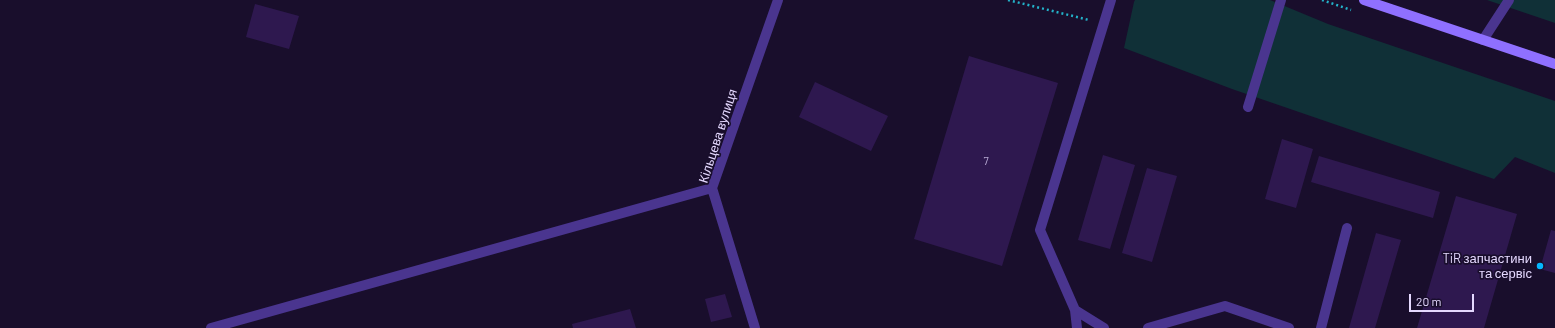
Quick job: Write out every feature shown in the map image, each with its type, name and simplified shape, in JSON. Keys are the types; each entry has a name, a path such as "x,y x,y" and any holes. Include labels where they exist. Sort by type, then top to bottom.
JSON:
{"main road":[{"path":"1364,0 1555,64"}],"street":[{"name":"Кільцева вулиця","path":"754,328 712,188 778,0"},
{"path":"1077,328 1075,310 1040,230 1111,0"},
{"path":"1248,107 1281,0"},
{"path":"1483,40 1509,0"},
{"path":"211,328 712,188"},
{"path":"1321,328 1347,228"},
{"path":"1148,328 1225,306 1289,328"},
{"path":"1075,310 1104,328"}],"path":[{"path":"1008,0 1104,24"}],"green space":[{"path":"1135,0 1270,0 1328,24 1555,101 1555,173 1515,157 1494,179 1232,89 1124,48"},
{"path":"1487,0 1555,0 1555,23"}],"building":[{"path":"255,4 299,16 289,49 246,37"},
{"path":"969,56 1058,83 1002,266 914,239"},
{"path":"815,82 888,116 871,151 799,117"},
{"path":"1282,139 1313,149 1296,208 1265,199"},
{"path":"1103,155 1135,165 1110,249 1078,240"},
{"path":"1319,156 1440,192 1433,218 1311,182"},
{"path":"1147,168 1177,176 1152,262 1122,253"},
{"path":"1456,196 1517,214 1484,328 1417,328"},
{"path":"1551,230 1555,231 1555,273 1540,269"},
{"path":"1376,233 1401,240 1375,328 1349,328"},
{"path":"725,294 732,317 711,322 705,299"},
{"path":"630,309 636,328 573,328 572,324"}],"place":[{"name":"TiR запчастини та сервіс","path":"1540,266"}]}
